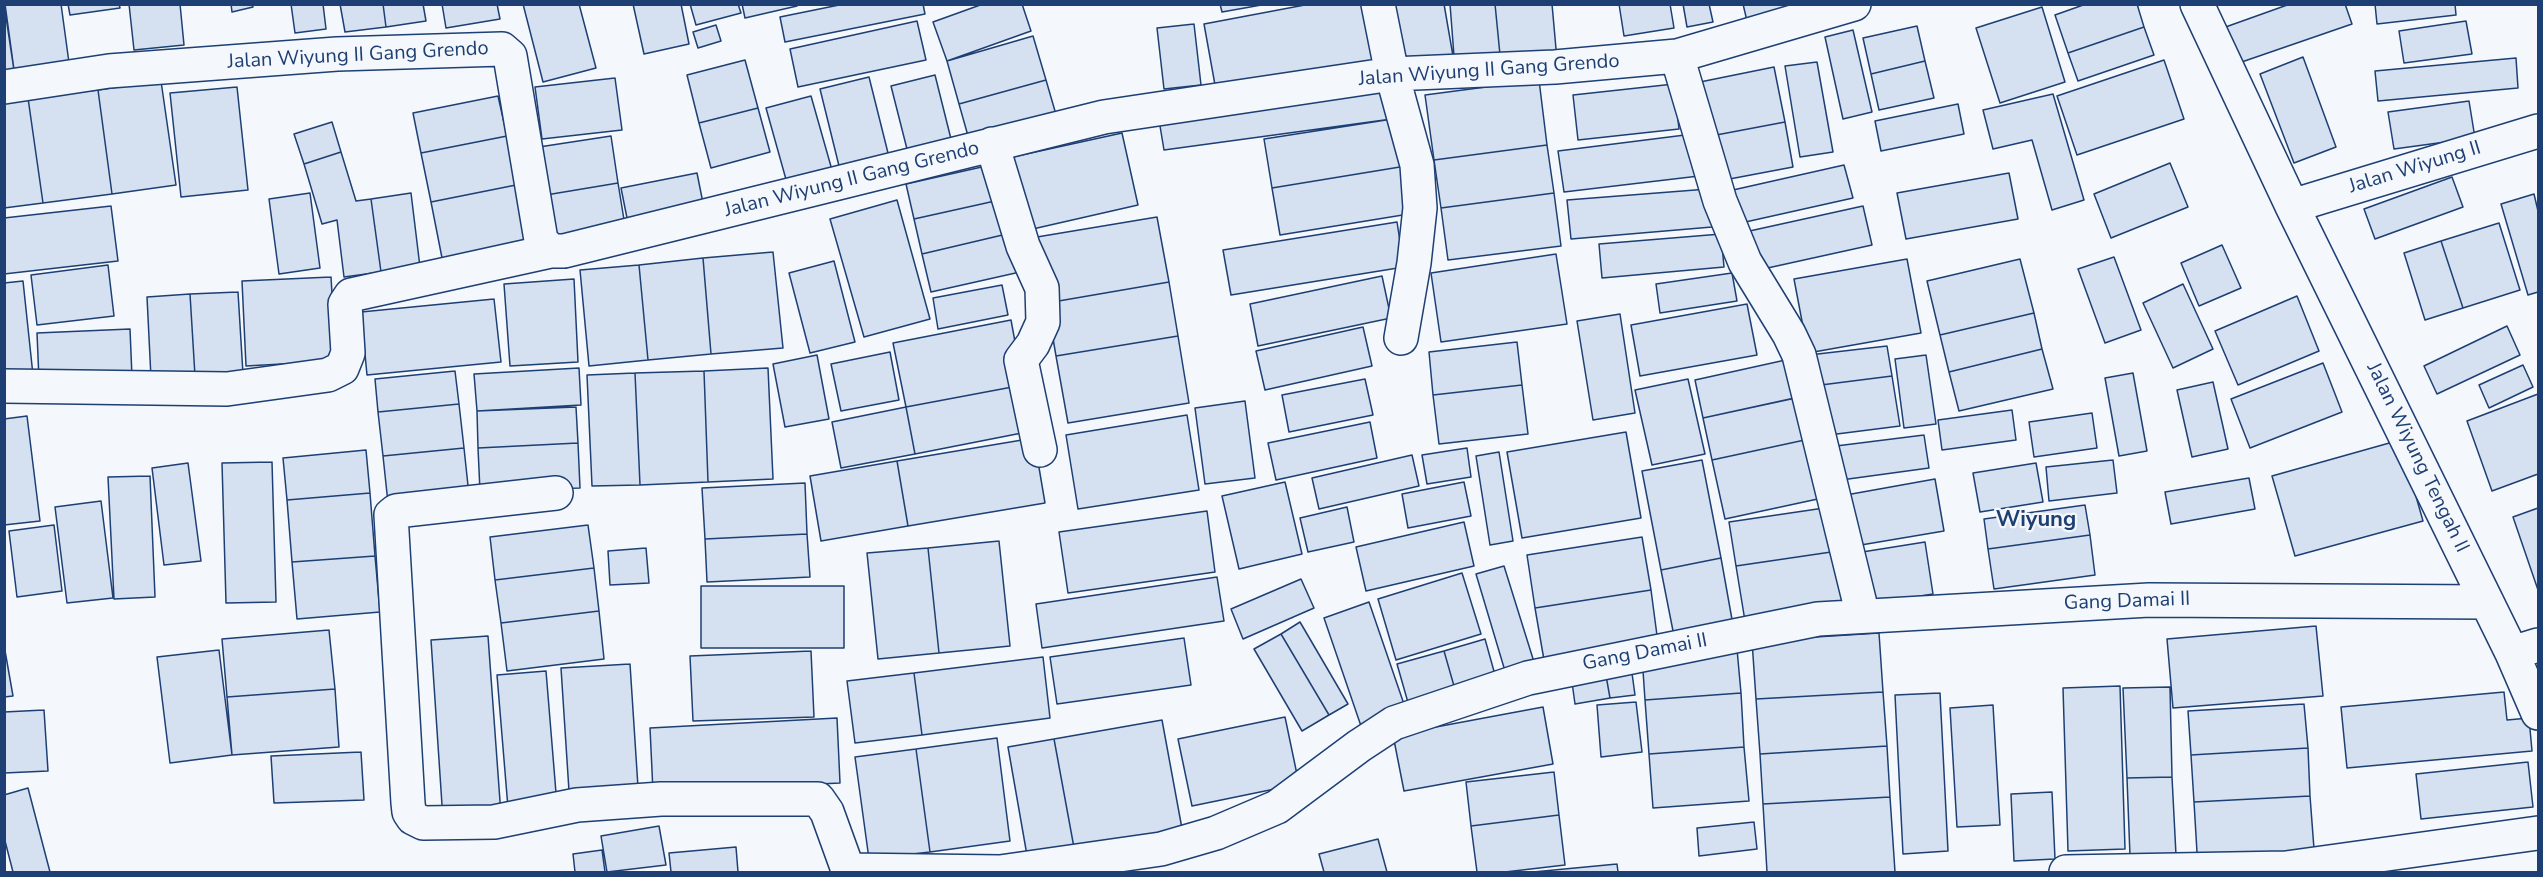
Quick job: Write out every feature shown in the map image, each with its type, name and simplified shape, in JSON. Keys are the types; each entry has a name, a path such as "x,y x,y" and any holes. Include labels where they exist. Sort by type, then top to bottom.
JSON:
{"street":[{"path":"1378,4 1392,74 1417,165 1420,208 1414,263 1401,338"},
{"name":"Jalan Wiyung II Gang Grendo","path":"4,87 121,70 337,54 502,49 510,56 541,240 551,251 564,251 1104,117 1392,74 1555,67 1677,56 1854,4"},
{"name":"Jalan Wiyung Tengah II","path":"2197,4 2292,206 2487,602 2525,649 2538,713"},
{"path":"1677,56 1720,201 1744,262 1789,334 1799,355 1863,616"},
{"name":"Jalan Wiyung II","path":"2292,206 2538,131"},
{"path":"992,144 1023,246 1042,288 1043,322 1033,344 1021,360 1040,450"},
{"path":"4,386 227,389 328,375 342,368 348,353 345,304 351,295 551,251"},
{"path":"556,493 396,511 391,515 408,803 409,812 413,818 423,823 494,822 588,804 661,799 818,800 827,812 847,872"},
{"name":"Gang Damai II","path":"847,872 1000,872 1162,861 1216,833 1277,807 1394,723 1528,678 1818,619 2149,600 2487,602"},
{"path":"2066,873 2286,868 2538,833"}],"building":[{"path":"4,4 15,77 4,78"},
{"path":"5,4 61,4 70,70 15,77"},
{"path":"68,4 119,4 120,8 70,15"},
{"path":"129,4 180,4 184,45 134,50"},
{"path":"231,4 252,4 253,7 232,12"},
{"path":"291,4 323,4 326,29 295,33"},
{"path":"340,4 383,4 386,27 345,32"},
{"path":"383,4 423,4 426,21 386,27"},
{"path":"442,4 497,4 500,19 446,28"},
{"path":"523,4 579,4 596,68 543,82"},
{"path":"633,4 681,4 689,44 644,54"},
{"path":"690,4 738,4 741,13 696,25"},
{"path":"742,4 797,4 797,6 745,18"},
{"path":"844,4 923,4 925,14 785,42 780,17"},
{"path":"983,4 1022,4 1031,31 947,61 933,22"},
{"path":"1220,4 1267,4 1222,12"},
{"path":"1310,4 1363,4 1375,68 1217,96 1204,24"},
{"path":"1380,4 1444,4 1453,56 1392,68"},
{"path":"1450,4 1495,4 1501,65 1455,69"},
{"path":"1495,4 1552,4 1557,60 1501,65"},
{"path":"1619,4 1670,4 1674,28 1624,36"},
{"path":"1683,4 1709,4 1713,22 1687,27"},
{"path":"1743,4 1804,4 1747,21"},
{"path":"2086,4 2137,4 2144,27 2068,53 2055,15"},
{"path":"2290,4 2345,4 2352,24 2233,65 2220,29"},
{"path":"2375,4 2455,4 2456,15 2377,24"},
{"path":"2042,7 2065,82 2000,103 1976,28"},
{"path":"917,21 926,60 798,87 790,49"},
{"path":"2466,21 2472,54 2404,63 2399,31"},
{"path":"1194,24 1201,85 1164,89 1157,28"},
{"path":"716,25 721,41 698,48 693,32"},
{"path":"1917,26 1925,61 1871,74 1863,38"},
{"path":"2144,27 2154,55 2078,81 2068,53"},
{"path":"1853,30 1872,112 1843,119 1825,37"},
{"path":"1033,36 1046,80 959,104 947,61"},
{"path":"2303,57 2336,147 2294,163 2260,74"},
{"path":"2516,58 2518,88 2378,101 2375,71"},
{"path":"745,60 758,108 699,123 687,75"},
{"path":"2164,60 2184,119 2077,155 2057,96"},
{"path":"1925,61 1934,98 1879,110 1871,74"},
{"path":"1817,62 1833,152 1800,157 1785,66"},
{"path":"1774,67 1785,122 1711,136 1700,82"},
{"path":"935,75 952,143 908,153 891,86"},
{"path":"869,77 890,161 841,174 820,89"},
{"path":"615,78 622,130 542,139 535,87"},
{"path":"1046,80 1057,118 970,143 959,104"},
{"path":"1539,80 1547,145 1434,160 1425,95"},
{"path":"161,81 176,185 112,194 98,90"},
{"path":"1674,84 1679,129 1578,140 1573,95"},
{"path":"237,87 248,190 181,197 170,93"},
{"path":"1394,87 1399,118 1164,150 1159,120"},
{"path":"98,90 112,194 43,203 28,98"},
{"path":"2053,94 2084,200 2052,210 2032,140 1993,149 1983,110"},
{"path":"498,96 507,136 421,153 413,113"},
{"path":"811,96 832,170 787,183 766,108"},
{"path":"28,98 43,203 4,208 4,101"},
{"path":"2469,101 2475,138 2394,149 2388,112"},
{"path":"1958,104 1964,134 1881,151 1875,121"},
{"path":"758,108 770,152 711,168 699,123"},
{"path":"1399,118 1406,166 1272,188 1264,139"},
{"path":"332,122 341,152 304,164 294,134"},
{"path":"1785,122 1793,167 1719,181 1711,136"},
{"path":"1122,133 1138,205 1024,231 1008,158"},
{"path":"1693,134 1699,176 1564,192 1558,151"},
{"path":"507,136 516,185 431,202 421,153"},
{"path":"611,136 618,183 546,195 539,147"},
{"path":"1547,145 1554,193 1441,208 1434,160"},
{"path":"341,152 356,201 371,199 381,272 344,277 337,220 322,224 304,164"},
{"path":"2170,163 2188,207 2111,238 2094,194"},
{"path":"995,164 1004,199 914,219 906,184"},
{"path":"1844,165 1853,198 1741,223 1733,190"},
{"path":"1406,166 1415,213 1280,235 1272,188"},
{"path":"697,173 705,213 629,228 621,188"},
{"path":"2009,173 2018,219 1906,239 1897,193"},
{"path":"2452,177 2463,207 2375,239 2364,209"},
{"path":"618,183 626,232 554,243 546,195"},
{"path":"516,185 528,246 443,263 431,202"},
{"path":"1708,189 1712,227 1571,239 1567,200"},
{"path":"310,193 320,268 279,274 269,199"},
{"path":"411,193 420,267 381,272 371,199"},
{"path":"1554,193 1561,246 1448,260 1441,208"},
{"path":"2534,194 2538,211 2538,292 2528,295 2501,204"},
{"path":"1004,199 1011,233 922,254 914,219"},
{"path":"897,200 930,319 864,337 830,219"},
{"path":"111,206 118,261 4,274 4,218"},
{"path":"1863,206 1872,245 1754,271 1745,232"},
{"path":"1157,217 1169,282 1047,303 1037,237"},
{"path":"1397,222 1404,267 1231,295 1223,250"},
{"path":"2499,223 2520,290 2463,308 2441,241"},
{"path":"1011,233 1020,272 931,292 922,254"},
{"path":"1721,234 1724,267 1602,278 1599,244"},
{"path":"2441,241 2463,308 2425,320 2404,253"},
{"path":"2222,245 2241,288 2199,306 2181,263"},
{"path":"773,252 783,348 711,354 703,258"},
{"path":"1556,254 1567,324 1441,342 1431,273"},
{"path":"2114,257 2141,330 2105,343 2078,269"},
{"path":"703,258 711,354 648,360 639,265"},
{"path":"1907,259 1921,333 1808,353 1794,279"},
{"path":"2020,259 2034,313 1940,335 1927,281"},
{"path":"834,261 855,342 810,353 789,273"},
{"path":"108,265 114,316 37,325 31,275"},
{"path":"639,265 648,360 589,366 580,270"},
{"path":"1732,273 1737,301 1660,313 1656,284"},
{"path":"1382,276 1391,318 1258,346 1250,304"},
{"path":"331,277 336,361 246,366 242,281"},
{"path":"574,279 578,362 510,366 504,284"},
{"path":"23,281 33,375 4,379 4,283"},
{"path":"1169,282 1178,336 1056,356 1047,303"},
{"path":"2183,284 2213,349 2173,368 2143,303"},
{"path":"1002,285 1008,315 938,329 933,298"},
{"path":"238,292 243,374 195,376 190,294"},
{"path":"190,294 195,376 151,378 147,297"},
{"path":"2297,296 2319,351 2238,385 2215,331"},
{"path":"494,299 501,362 367,375 361,312"},
{"path":"1747,304 1757,355 1640,376 1631,325"},
{"path":"2034,313 2042,349 1949,372 1940,335"},
{"path":"1620,314 1635,413 1593,420 1577,321"},
{"path":"1011,320 1023,385 906,407 893,343"},
{"path":"2507,326 2520,355 2437,394 2424,366"},
{"path":"1363,327 1372,366 1265,390 1256,351"},
{"path":"130,329 132,377 39,380 37,333"},
{"path":"1178,336 1189,403 1068,423 1056,356"},
{"path":"1517,342 1522,385 1433,395 1429,352"},
{"path":"1887,346 1892,376 1813,386 1809,355"},
{"path":"2042,349 2053,389 1959,411 1949,372"},
{"path":"890,352 899,400 841,411 831,364"},
{"path":"817,355 829,419 785,427 773,364"},
{"path":"1926,355 1936,424 1904,428 1895,359"},
{"path":"1790,359 1799,397 1703,418 1695,380"},
{"path":"2323,363 2342,412 2250,448 2231,399"},
{"path":"2523,365 2533,387 2489,408 2479,385"},
{"path":"579,368 581,405 477,411 474,374"},
{"path":"768,368 773,479 708,482 704,371"},
{"path":"455,371 459,404 378,412 375,379"},
{"path":"704,371 708,482 640,485 635,373"},
{"path":"635,373 640,485 592,486 587,375"},
{"path":"2133,373 2147,451 2119,456 2105,378"},
{"path":"1892,376 1900,426 1821,436 1813,386"},
{"path":"1365,379 1373,415 1289,432 1282,395"},
{"path":"1688,379 1705,454 1652,465 1635,390"},
{"path":"2213,382 2228,449 2192,457 2177,390"},
{"path":"1023,385 1032,431 915,454 906,407"},
{"path":"1522,385 1528,434 1439,444 1433,395"},
{"path":"2538,394 2538,474 2492,491 2467,421"},
{"path":"1805,396 1814,438 1712,460 1703,418"},
{"path":"1245,401 1255,478 1205,484 1195,408"},
{"path":"459,404 464,448 383,456 378,412"},
{"path":"576,407 578,443 478,448 477,411"},
{"path":"906,407 915,454 841,468 832,422"},
{"path":"2012,410 2016,440 1942,450 1938,420"},
{"path":"2092,413 2097,448 2034,457 2029,422"},
{"path":"1187,415 1199,490 1078,509 1066,435"},
{"path":"27,416 40,521 4,525 4,419"},
{"path":"1370,422 1377,458 1276,480 1268,443"},
{"path":"1626,432 1641,518 1522,538 1507,452"},
{"path":"1924,435 1929,468 1841,480 1836,446"},
{"path":"1034,438 1045,503 908,526 897,461"},
{"path":"1814,438 1827,497 1725,519 1712,460"},
{"path":"2400,440 2423,521 2295,556 2272,476"},
{"path":"578,443 580,488 480,491 478,448"},
{"path":"464,448 469,495 388,503 383,456"},
{"path":"1467,448 1471,477 1427,484 1422,455"},
{"path":"366,450 370,493 287,500 283,458"},
{"path":"1499,452 1513,541 1490,545 1476,456"},
{"path":"1412,455 1419,486 1319,509 1312,478"},
{"path":"1702,460 1721,558 1661,570 1642,471"},
{"path":"2113,460 2117,493 2049,501 2046,467"},
{"path":"897,461 908,526 821,541 810,476"},
{"path":"272,462 276,602 226,603 222,463"},
{"path":"188,463 201,561 164,565 152,468"},
{"path":"2036,463 2043,502 1980,512 1973,473"},
{"path":"150,476 155,597 114,599 108,477"},
{"path":"2249,478 2255,509 2171,524 2165,492"},
{"path":"1935,479 1944,531 1855,546 1846,495"},
{"path":"1285,482 1302,554 1239,569 1222,496"},
{"path":"1464,482 1471,516 1408,528 1402,494"},
{"path":"805,483 807,534 705,539 702,488"},
{"path":"370,493 375,556 292,562 287,500"},
{"path":"101,501 113,598 67,603 55,507"},
{"path":"2085,505 2090,535 1988,549 1984,519"},
{"path":"1347,507 1354,542 1308,552 1300,518"},
{"path":"1831,507 1838,551 1736,566 1729,522"},
{"path":"2538,508 2538,590 2513,517"},
{"path":"1207,511 1215,572 1068,593 1059,532"},
{"path":"1464,522 1474,566 1366,591 1356,547"},
{"path":"54,525 62,591 17,597 9,531"},
{"path":"588,525 594,568 495,580 490,537"},
{"path":"807,534 810,577 707,582 705,539"},
{"path":"2090,535 2095,575 1994,589 1988,549"},
{"path":"1642,537 1651,590 1535,608 1527,555"},
{"path":"999,541 1010,646 939,653 928,548"},
{"path":"1925,542 1933,594 1865,605 1856,553"},
{"path":"646,548 649,583 610,585 608,551"},
{"path":"928,548 939,653 878,659 867,553"},
{"path":"1838,551 1846,606 1745,621 1736,566"},
{"path":"375,556 380,612 297,619 292,562"},
{"path":"1721,558 1733,625 1674,636 1661,570"},
{"path":"1504,566 1534,662 1505,671 1476,574"},
{"path":"594,568 599,611 501,623 495,580"},
{"path":"1462,573 1481,634 1396,660 1378,599"},
{"path":"1217,577 1224,621 1042,648 1036,604"},
{"path":"1301,579 1314,608 1243,639 1231,609"},
{"path":"701,586 844,586 844,648 701,648"},
{"path":"1651,590 1658,643 1544,660 1535,608"},
{"path":"1369,602 1406,710 1361,726 1324,618"},
{"path":"599,611 604,659 507,671 501,623"},
{"path":"1300,622 1348,704 1329,715 1281,634"},
{"path":"2316,626 2323,696 2173,708 2167,639"},
{"path":"329,630 335,689 227,697 222,639"},
{"path":"1879,633 1883,692 1756,699 1752,641"},
{"path":"1281,634 1329,715 1302,731 1254,649"},
{"path":"488,636 501,815 443,820 431,640"},
{"path":"1184,638 1191,685 1057,704 1050,657"},
{"path":"1485,639 1497,682 1456,693 1444,651"},
{"path":"4,645 13,696 4,697"},
{"path":"1737,649 1741,693 1645,700 1642,656"},
{"path":"219,650 232,755 170,763 157,657"},
{"path":"811,651 814,717 693,721 690,656"},
{"path":"1444,651 1456,693 1409,706 1397,664"},
{"path":"1043,657 1050,718 922,735 914,673"},
{"path":"630,664 638,787 569,791 561,668"},
{"path":"1631,666 1635,695 1610,698 1605,670"},
{"path":"1605,670 1610,698 1575,704 1571,675"},
{"path":"546,671 557,805 508,808 497,675"},
{"path":"914,673 922,735 855,743 847,681"},
{"path":"2120,686 2125,849 2068,851 2063,688"},
{"path":"2170,687 2172,777 2127,778 2123,688"},
{"path":"335,689 339,747 232,755 227,697"},
{"path":"1883,692 1887,746 1760,754 1756,699"},
{"path":"2504,692 2507,720 2529,718 2532,751 2347,768 2341,707"},
{"path":"1741,693 1744,747 1649,754 1645,700"},
{"path":"1940,693 1948,851 1903,854 1895,695"},
{"path":"1636,702 1642,752 1601,757 1597,705"},
{"path":"2304,704 2308,748 2191,755 2188,711"},
{"path":"1993,705 2000,825 1957,827 1950,708"},
{"path":"1543,707 1553,764 1404,791 1393,735"},
{"path":"44,710 48,771 4,773 4,712"},
{"path":"1285,717 1299,784 1192,806 1178,739"},
{"path":"837,718 840,783 653,792 650,728"},
{"path":"1162,720 1183,834 1075,853 1054,739"},
{"path":"997,738 1010,841 930,852 916,749"},
{"path":"1054,739 1075,853 1028,861 1008,747"},
{"path":"1887,746 1890,797 1763,804 1760,754"},
{"path":"1744,747 1749,801 1653,808 1649,754"},
{"path":"2308,748 2310,796 2194,802 2191,755"},
{"path":"916,749 930,852 869,859 855,757"},
{"path":"361,752 364,800 274,803 271,756"},
{"path":"2528,762 2533,807 2421,819 2416,774"},
{"path":"1554,772 1559,815 1471,826 1466,782"},
{"path":"2172,777 2176,855 2130,856 2127,778"},
{"path":"28,788 50,872 13,872 4,837 4,795"},
{"path":"2052,792 2055,859 2014,861 2011,794"},
{"path":"2310,796 2315,862 2198,869 2194,802"},
{"path":"1890,797 1895,872 1767,872 1763,804"},
{"path":"1559,815 1565,865 1505,872 1477,872 1471,826"},
{"path":"1754,822 1757,849 1699,856 1697,828"},
{"path":"659,826 666,865 607,872 601,836"},
{"path":"1378,839 1387,872 1324,872 1319,854"},
{"path":"736,847 738,872 671,872 669,853"},
{"path":"602,850 605,872 575,872 573,854"},
{"path":"1617,864 1618,872 1533,872"}],"district":[{"name":"Wiyung","path":"2036,521"}]}
